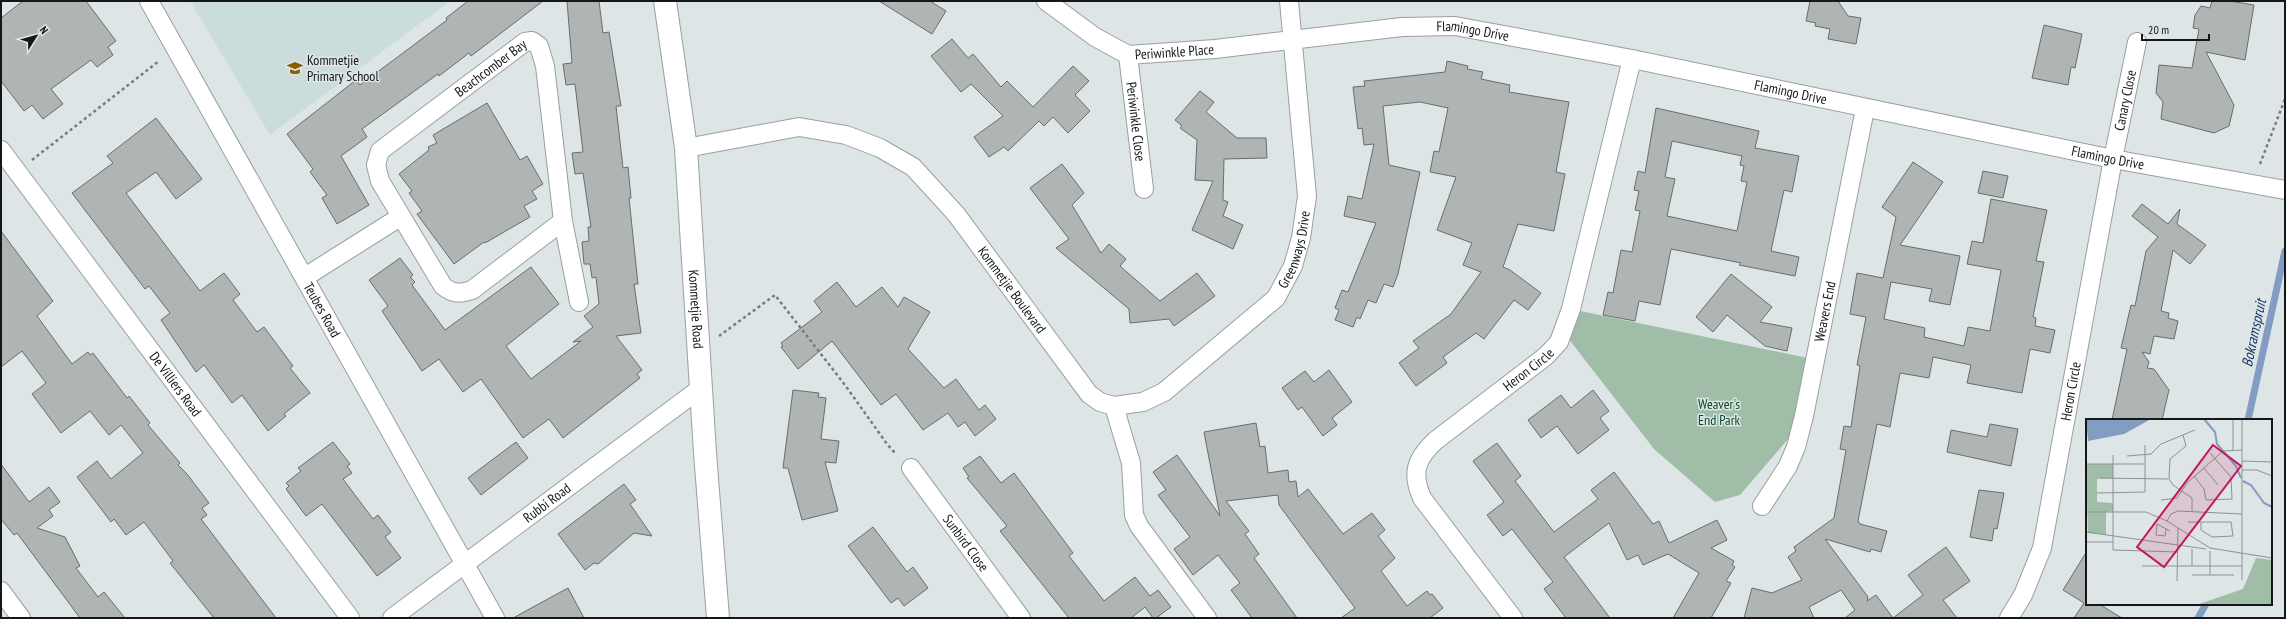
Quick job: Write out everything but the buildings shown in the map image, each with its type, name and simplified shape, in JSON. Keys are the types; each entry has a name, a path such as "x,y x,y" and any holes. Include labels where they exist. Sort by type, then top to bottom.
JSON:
{"main road":[{"name":"Kommetjie Road","path":"665,1 686,148 701,388 718,618"}],"street":[{"name":"Teubes Road","path":"149,1 495,618"},
{"name":"Periwinkle Place","path":"1046,1 1095,37 1128,55 1215,49 1294,38"},
{"name":"Greenways Drive","path":"1114,406 1143,402 1164,392 1186,375 1276,298 1293,266 1301,238 1307,196 1300,130 1294,38 1289,1"},
{"name":"Flamingo Drive","path":"1294,38 1402,27 1455,26 1632,59 1865,109 2113,159 2282,189"},
{"name":"Beachcomber Bay","path":"563,220 472,290 460,294 450,292 443,286 400,217 380,181 376,165 380,150 525,42 532,41 539,46 545,66 563,220 579,302"},
{"name":"Canary Close","path":"2113,159 2137,42"},
{"name":"Periwinkle Close","path":"1128,55 1144,189"},
{"name":"Heron Circle","path":"1513,618 1422,498 1417,487 1417,465 1423,452 1435,441 1546,356 1559,342 1571,309 1632,59"},
{"name":"Weavers End","path":"1762,506 1788,466 1796,447 1804,416 1865,109"},
{"name":"Kommetjie Boulevard","path":"686,148 799,127 846,135 880,148 913,168 956,214 1089,394 1100,402 1114,406"},
{"name":"De Villiers Road","path":"1,150 350,618"},
{"name":"Heron Circle","path":"2009,618 2023,595 2042,548 2113,159"},
{"path":"305,277 400,217"},
{"name":"Rubbi Road","path":"392,618 701,388"},
{"path":"1114,406 1131,463 1134,515 1139,526 1207,618"},
{"name":"Sunbird Close","path":"911,468 1021,618"},
{"path":"1,591 21,618"}],"path":[{"path":"18,172 175,48"},
{"path":"2254,184 2269,138 2285,99"},
{"path":"698,337 721,336 775,296 845,385 887,444 911,468"}],"shaded area":[{"name":"Kommetjie Primary School","path":"190,1 450,1 270,135"}],"green space":[{"name":"Weaver's End Park","path":"1580,311 1808,358 1789,438 1740,495 1715,502 1654,449 1568,338"}],"waterway":[{"name":"Bokramspruit","path":"2248,419 2285,251"},
{"name":"Bokramspruit","path":"2198,618 2205,605"}],"place":[{"name":"Kommetjie Primary School","path":"295,68"}]}
